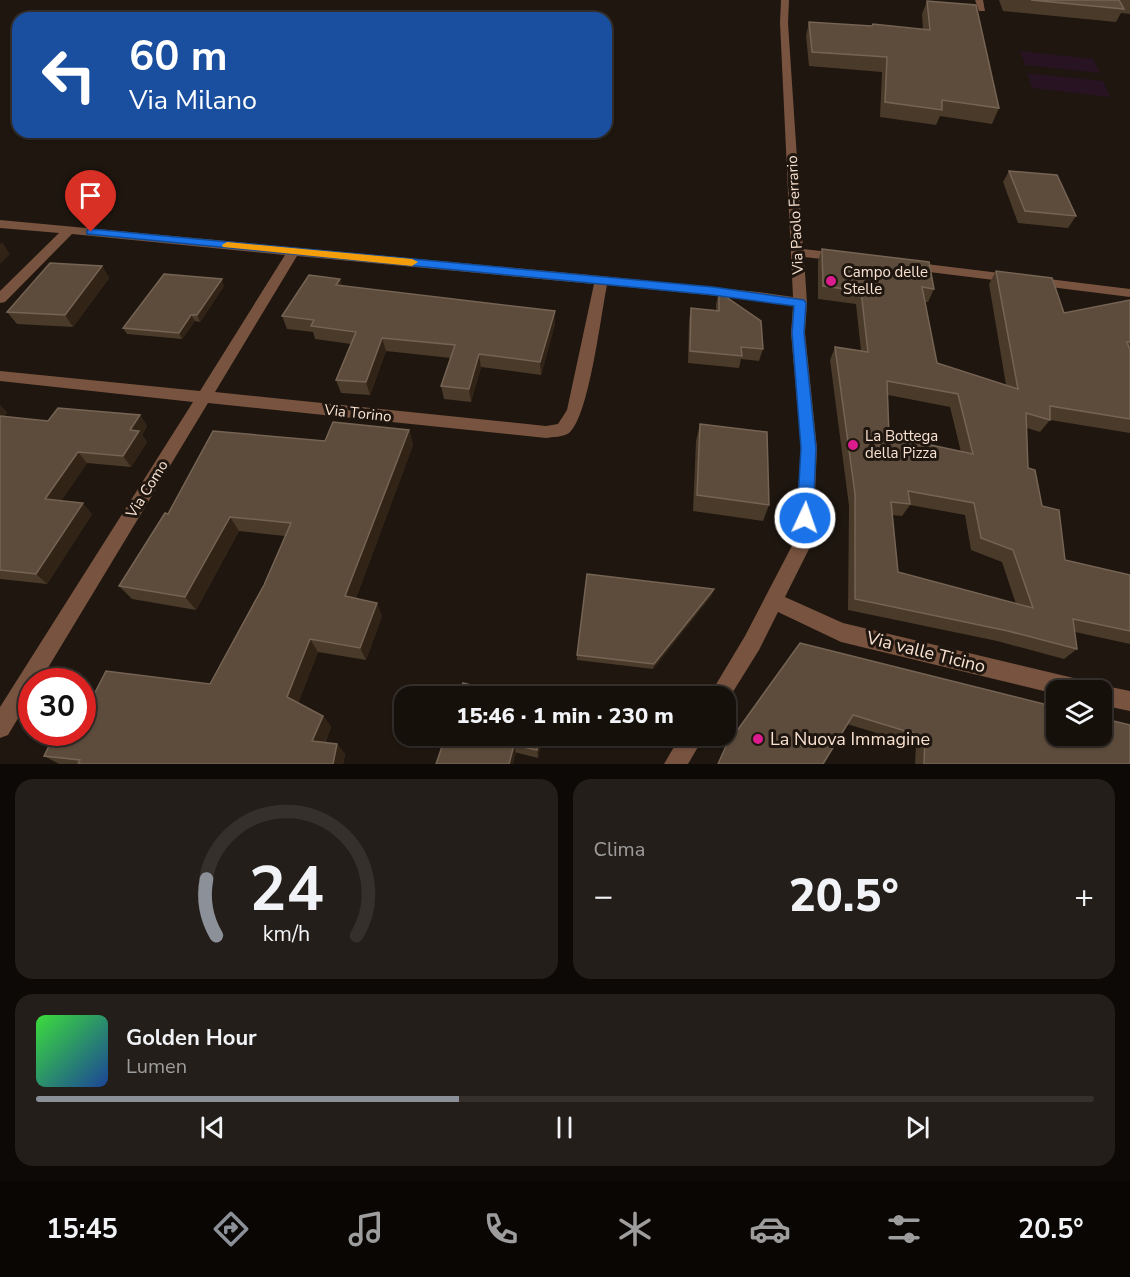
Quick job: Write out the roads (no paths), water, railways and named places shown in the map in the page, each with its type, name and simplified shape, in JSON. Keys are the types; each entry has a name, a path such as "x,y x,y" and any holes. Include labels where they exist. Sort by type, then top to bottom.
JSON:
{"street":[{"name":"Via Paolo Ferrario","path":"724,686 752,643 804,541 809,448 798,333 800,303 784,24 785,0"},
{"path":"0,224 601,280 758,296 800,303"},
{"path":"0,299 69,230"},
{"name":"Via Como","path":"0,727 294,251"},
{"path":"797,252 856,259"},
{"path":"892,263 1130,293"},
{"name":"Via Torino","path":"0,376 546,432 563,429 575,411 601,280"},
{"name":"Via valle Ticino","path":"774,600 841,632 1046,681"},
{"path":"1112,697 1130,702"},
{"path":"675,764 687,746"}],"place":[{"name":"Campo delle Stelle","path":"831,281"},
{"name":"La Bottega della Pizza","path":"853,445"},
{"name":"La Nuova Immagine","path":"758,739"}]}
